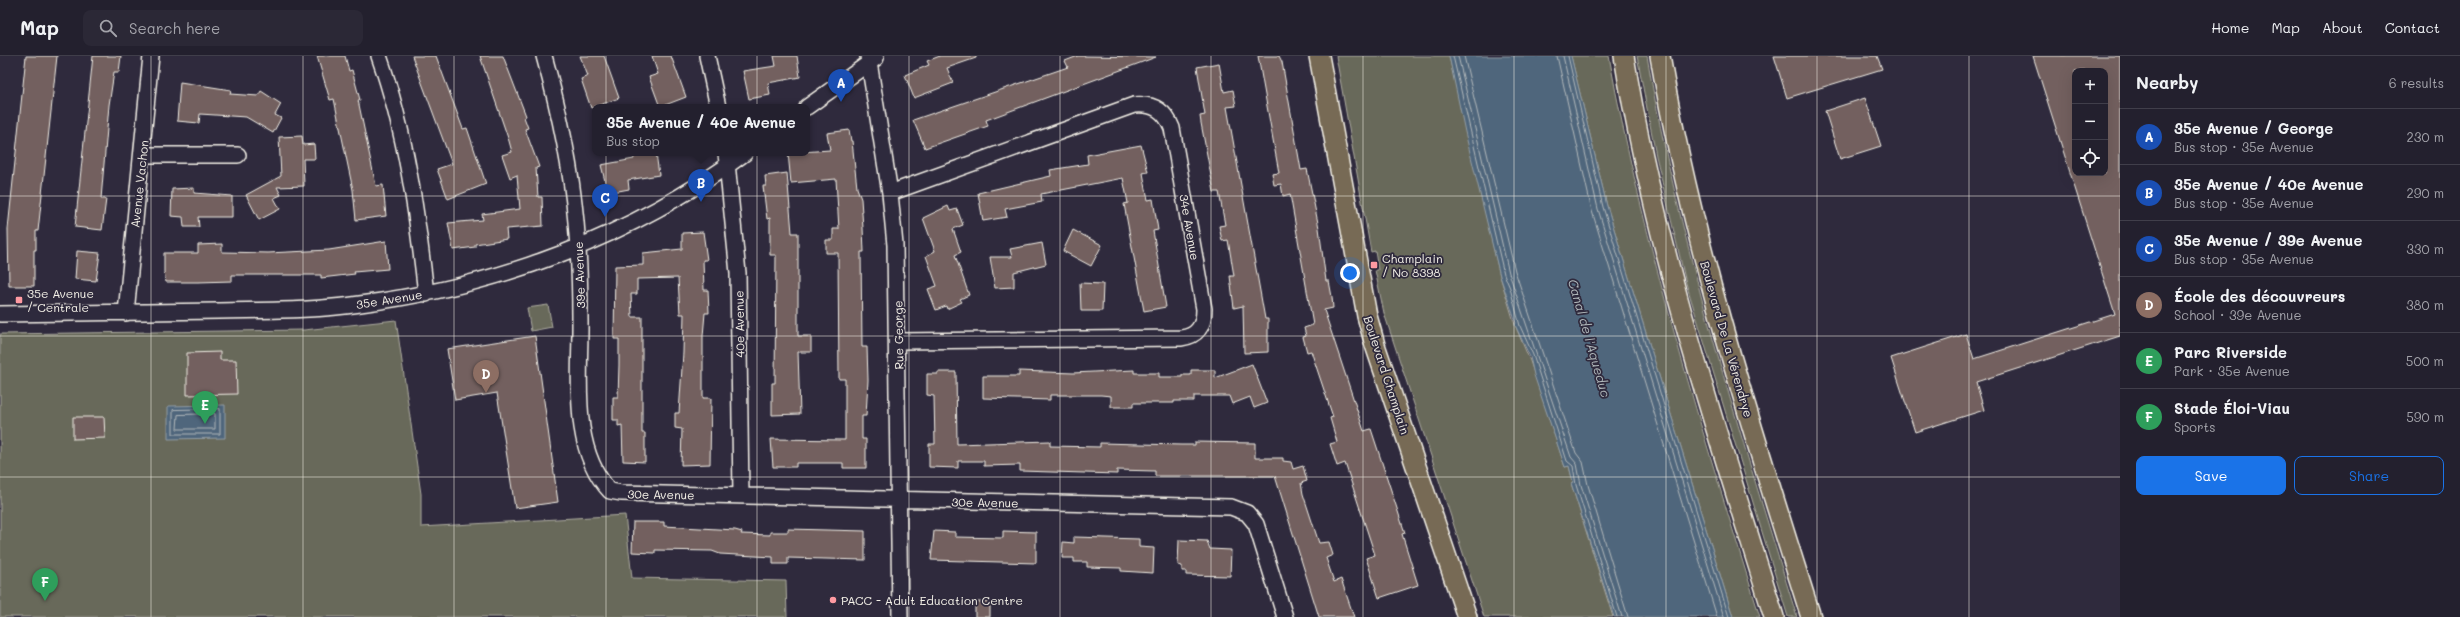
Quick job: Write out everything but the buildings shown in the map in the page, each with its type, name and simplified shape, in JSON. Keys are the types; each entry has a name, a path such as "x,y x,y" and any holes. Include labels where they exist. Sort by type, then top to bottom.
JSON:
{"main road":[{"name":"Boulevard Champlain","path":"1319,56 1367,316 1375,345 1467,617"},
{"path":"1624,56 1652,195 1678,300 1774,617"},
{"name":"Boulevard De La Vérendrye","path":"1660,56 1685,187 1706,269 1732,362 1811,617"}],"street":[{"name":"Avenue Vachon","path":"126,313 151,56"},
{"path":"379,56 404,143 417,214 426,294"},
{"name":"39e Avenue","path":"544,56 565,145 578,248 582,426 594,467 610,491"},
{"path":"707,56 717,104"},
{"path":"810,105 872,58"},
{"name":"Rue George","path":"872,58 890,193 895,245 898,341 900,617"},
{"name":"34e Avenue","path":"890,193 1134,105 1150,105 1164,113 1172,128 1204,309 1204,318 1199,329 1188,337 1181,338 898,341"},
{"path":"142,155 238,155"},
{"name":"35e Avenue","path":"0,314 126,313 331,308 426,294 500,275 578,248 671,201 727,159"},
{"name":"40e Avenue","path":"727,159 738,273 741,496"},
{"name":"30e Avenue","path":"610,491 621,494 1232,507 1247,513 1256,524 1286,617"}],"green space":[{"path":"1336,56 1449,56 1500,276 1515,325 1530,361 1565,467 1569,466 1573,482 1571,483 1613,617 1484,617 1384,313 1375,270 1378,270 1375,251 1371,252"},
{"path":"1571,56 1609,56 1623,128 1657,269 1696,408 1760,617 1733,617 1607,206"},
{"path":"1637,56 1647,56 1676,199 1694,269 1733,409 1797,617 1788,617 1686,283 1656,156"},
{"path":"548,305 552,327 531,331 527,308"},
{"path":"396,320 421,494 421,527 625,515 632,578 786,581 787,617 0,617 0,334 304,330"}],"water":[{"name":"Canal de l'Aqueduc","path":"1449,56 1571,56 1607,206 1733,617 1614,617 1571,483 1573,482 1569,466 1565,467 1534,375 1530,357 1515,325 1516,323 1500,276 1465,132"},
{"path":"225,405 225,438 168,439 168,406"}],"place":[{"name":"35e Avenue / George","path":"841,102"},
{"name":"35e Avenue / 40e Avenue","path":"701,202"},
{"name":"35e Avenue / 39e Avenue","path":"605,217"},
{"name":"Champlain / No 8398","path":"1374,265"},
{"name":"35e Avenue / Centrale","path":"19,300"},
{"name":"École des découvreurs","path":"486,393"},
{"name":"Parc Riverside","path":"205,424"},
{"name":"PACC - Adult Education Centre","path":"833,600"},
{"name":"Stade Éloi-Viau","path":"45,601"}]}
